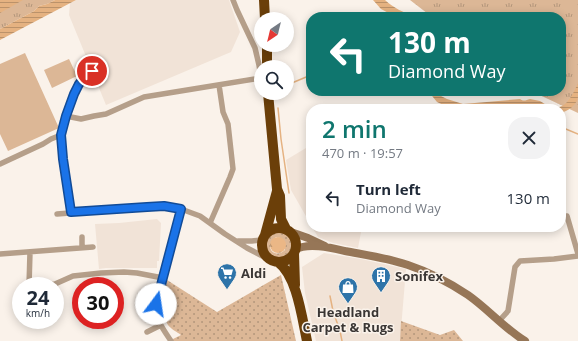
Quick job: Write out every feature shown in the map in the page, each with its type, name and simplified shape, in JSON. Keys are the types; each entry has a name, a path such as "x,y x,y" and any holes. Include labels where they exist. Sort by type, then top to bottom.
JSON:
{"highway":[{"path":"264,0 265,12"},
{"path":"267,100 277,190 280,196 281,219 295,240 295,289 307,341"},
{"path":"277,190 264,237 262,246 263,252 283,266 295,289"},
{"path":"264,237 273,229 278,228 287,230"},
{"path":"273,260 286,261 294,252"}],"main road":[{"path":"287,230 327,247"},
{"path":"294,252 302,246 327,247 408,265 442,280 467,294 513,333 525,341"}],"street":[{"path":"233,0 255,48 259,60"},
{"path":"71,212 61,135 74,94 79,84 92,71"},
{"path":"66,116 81,118 106,114 144,96 254,79"},
{"path":"210,222 233,169 228,124 223,112 219,85"},
{"path":"0,164 42,144 51,138 61,135"},
{"path":"57,214 164,206 181,209 200,216 247,248 273,260"},
{"path":"171,341 157,317 156,304 181,209"},
{"path":"499,321 508,311 514,267 520,261 554,260 578,255 567,216"},
{"path":"237,241 252,241 264,237"},
{"path":"82,238 82,247"},
{"path":"0,254 93,247"},
{"path":"29,277 30,252"},
{"path":"64,280 73,276 101,272 137,273 163,278"},
{"path":"147,332 161,325"}],"shaded area":[{"path":"0,0 23,0 0,13"},
{"path":"55,0 76,0 0,40 0,29 34,11 39,6"},
{"path":"76,0 229,0 240,32 231,52 106,105 69,15 70,3"},
{"path":"373,0 385,0 395,8 403,12 387,12 381,9"},
{"path":"578,83 578,97 576,103 566,111 565,104 574,92"},
{"path":"432,96 441,96 463,104 441,104 437,102"},
{"path":"520,99 540,101 545,104 463,104"},
{"path":"306,148 306,216 291,190 286,160"},
{"path":"157,219 161,223 159,261 157,261 157,268 99,269 95,224"},
{"path":"315,232 361,232 358,248 333,243 318,237"},
{"path":"324,253 406,269 400,341 316,341 305,293 302,267"}],"green space":[{"path":"0,0 55,0 39,6 34,11 0,29"},
{"path":"410,0 578,0 578,113 566,107 566,104 559,104 542,96 566,96 566,12 426,12"},
{"path":"25,53 59,128 8,151 0,134 0,64"},
{"path":"69,59 77,76 52,88 44,70"},
{"path":"275,232 283,232 288,235 291,241 289,252 280,258 270,255 266,248 266,240","holes":["276,237 279,237 285,250 281,253 274,253 270,248 270,244"]},
{"path":"275,237 281,237 286,242 284,251 281,253 275,253 270,248 270,242"},
{"path":"281,275 296,341 169,341 181,335 172,329 165,320 163,303 167,280 217,312"},
{"path":"401,321 440,335 454,330 463,341 400,341"}],"waterway":[{"path":"294,82 306,77"},
{"path":"278,108 289,193"},
{"path":"566,129 578,134"},
{"path":"330,296 342,341"}],"place":[{"name":"Aldi","path":"227,290"},
{"name":"Sonifex","path":"381,293"},
{"name":"Headland Carpet & Rugs","path":"348,304"}],"route":[{"path":"92,71 79,84 74,94 61,135 71,212 164,206 181,209 156,304"}]}
